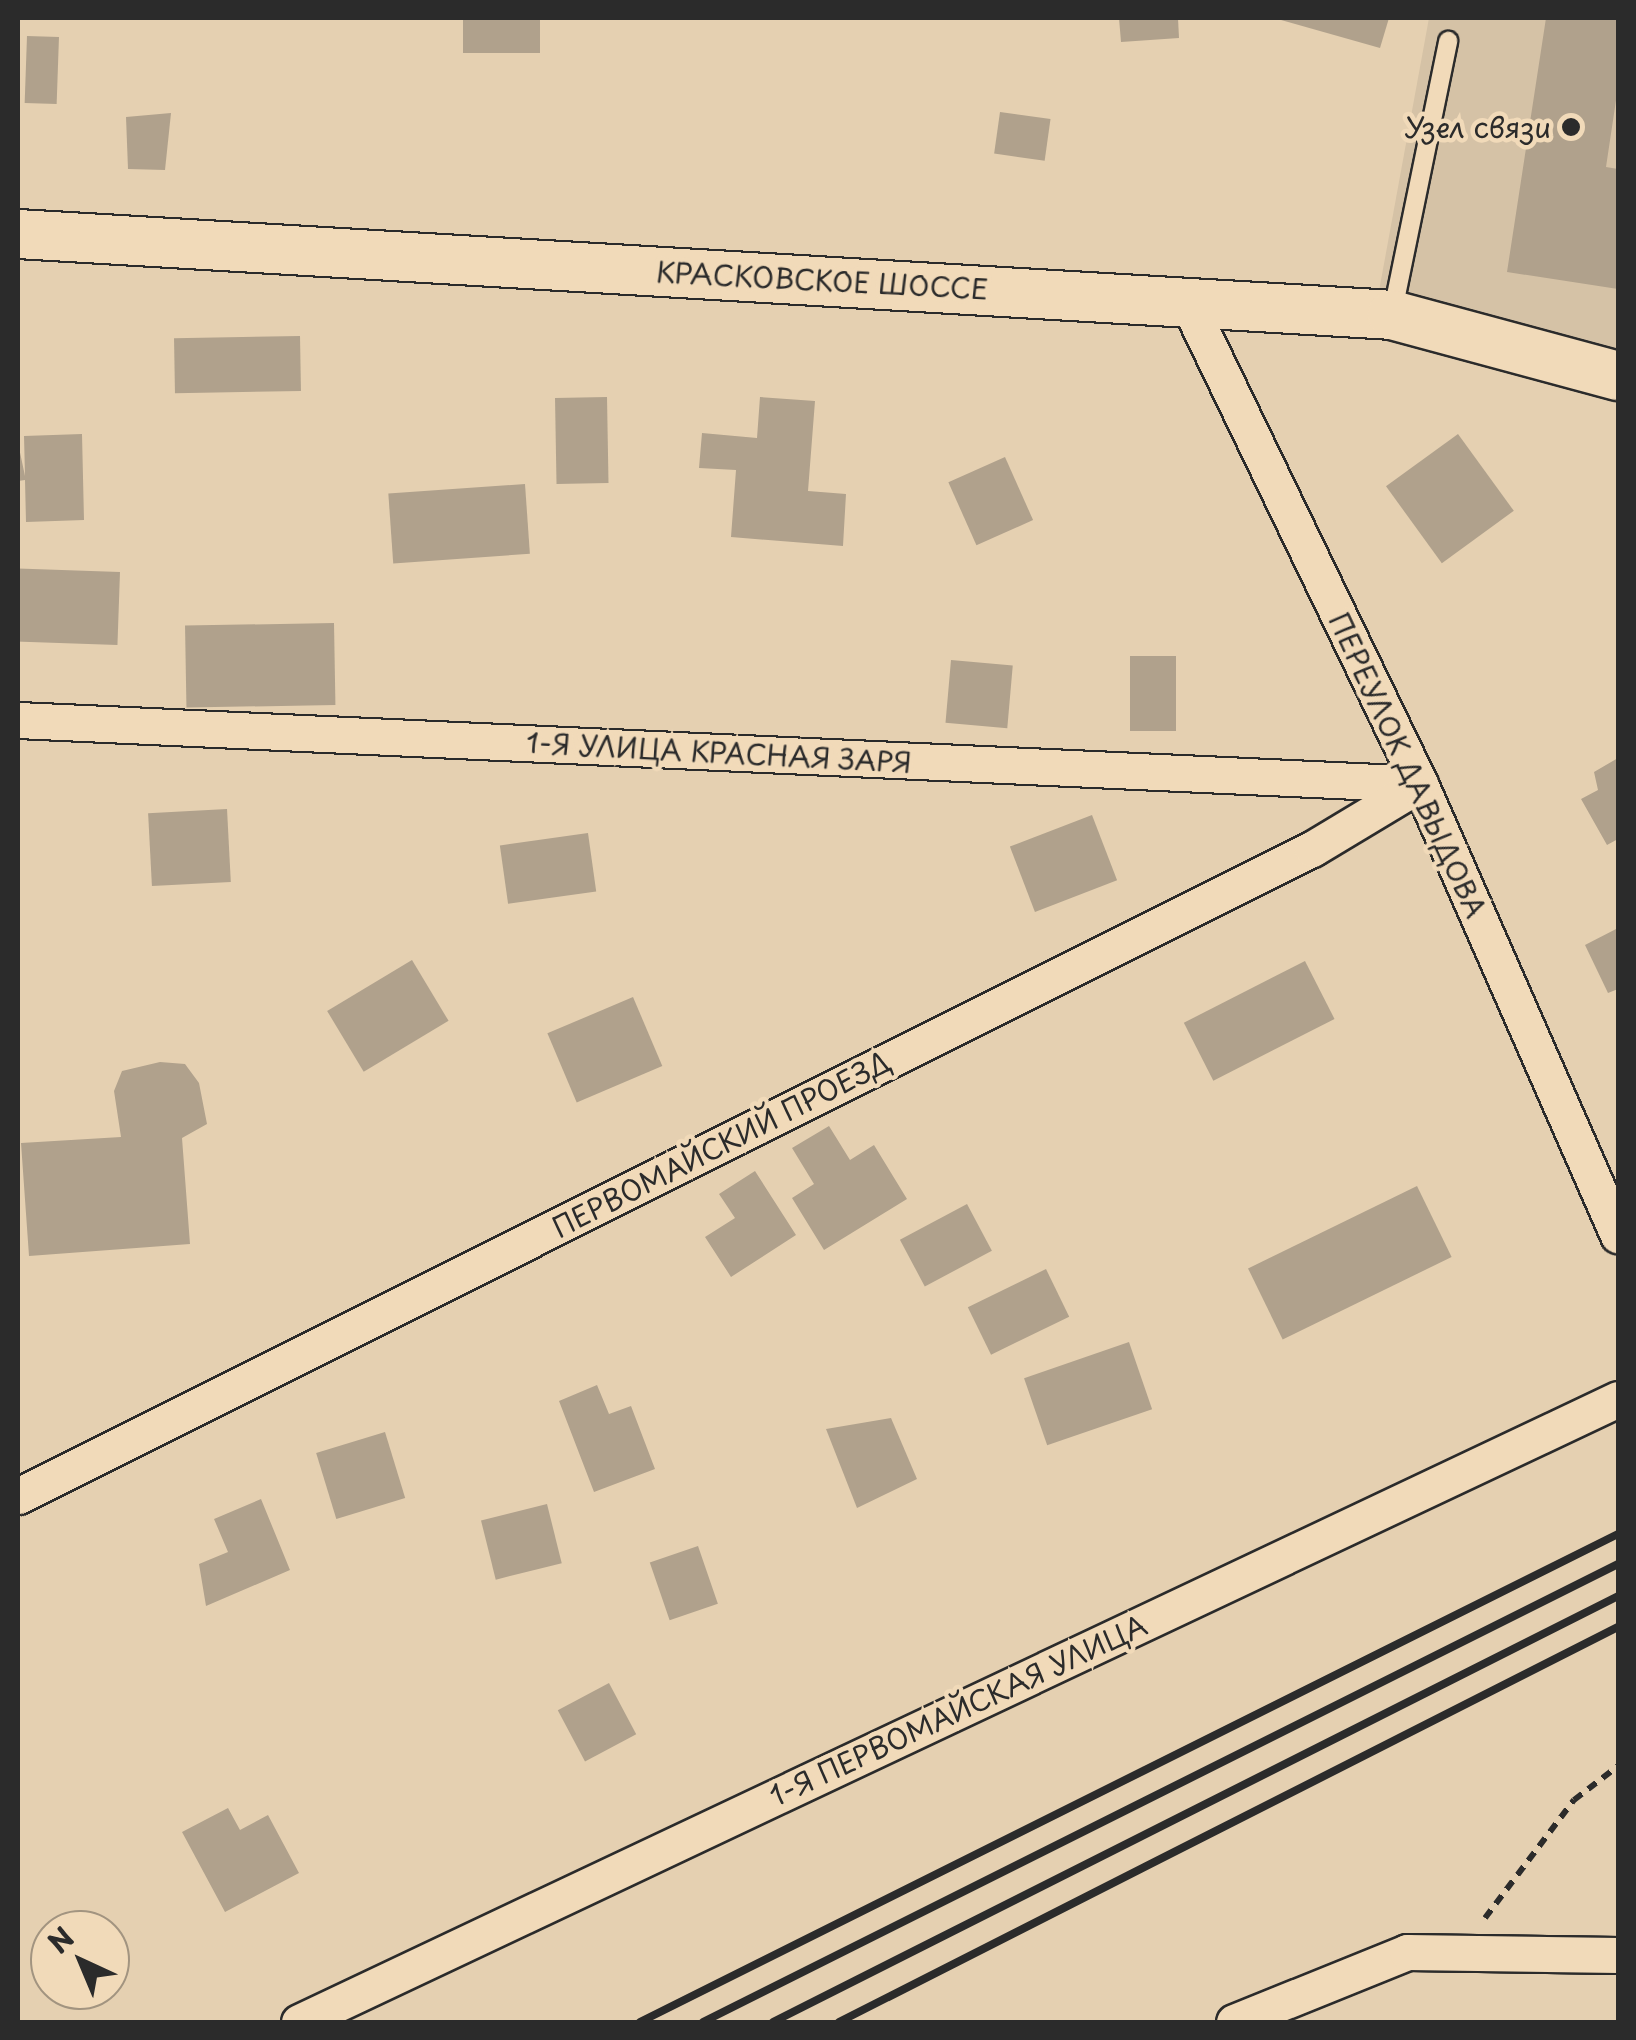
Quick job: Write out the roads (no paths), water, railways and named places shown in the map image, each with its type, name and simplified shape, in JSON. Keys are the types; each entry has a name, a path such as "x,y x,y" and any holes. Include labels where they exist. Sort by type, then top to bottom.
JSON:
{"main road":[{"name":"КРАСКОВСКОЕ ШОССЕ","path":"18,234 1392,316 1618,376"}],"street":[{"name":"ПЕРЕУЛОК ДАВЫДОВА","path":"1187,301 1420,784 1618,1235"},
{"name":"1-Я УЛИЦА КРАСНАЯ ЗАРЯ","path":"18,720 1420,784"},
{"name":"ПЕРВОМАЙСКИЙ ПРОЕЗД","path":"18,1496 1312,849 1420,784"},
{"name":"1-Я ПЕРВОМАЙСКАЯ УЛИЦА","path":"299,2022 1618,1399"},
{"path":"1234,2022 1407,1952 1618,1955"}],"lane":[{"path":"1392,316 1448,41"}],"railway":[{"path":"640,2022 1618,1534"},
{"path":"703,2022 1618,1564"},
{"path":"773,2022 1618,1596"},
{"path":"839,2022 1618,1627"}],"place":[{"name":"Узел связи","path":"1571,127"}]}
